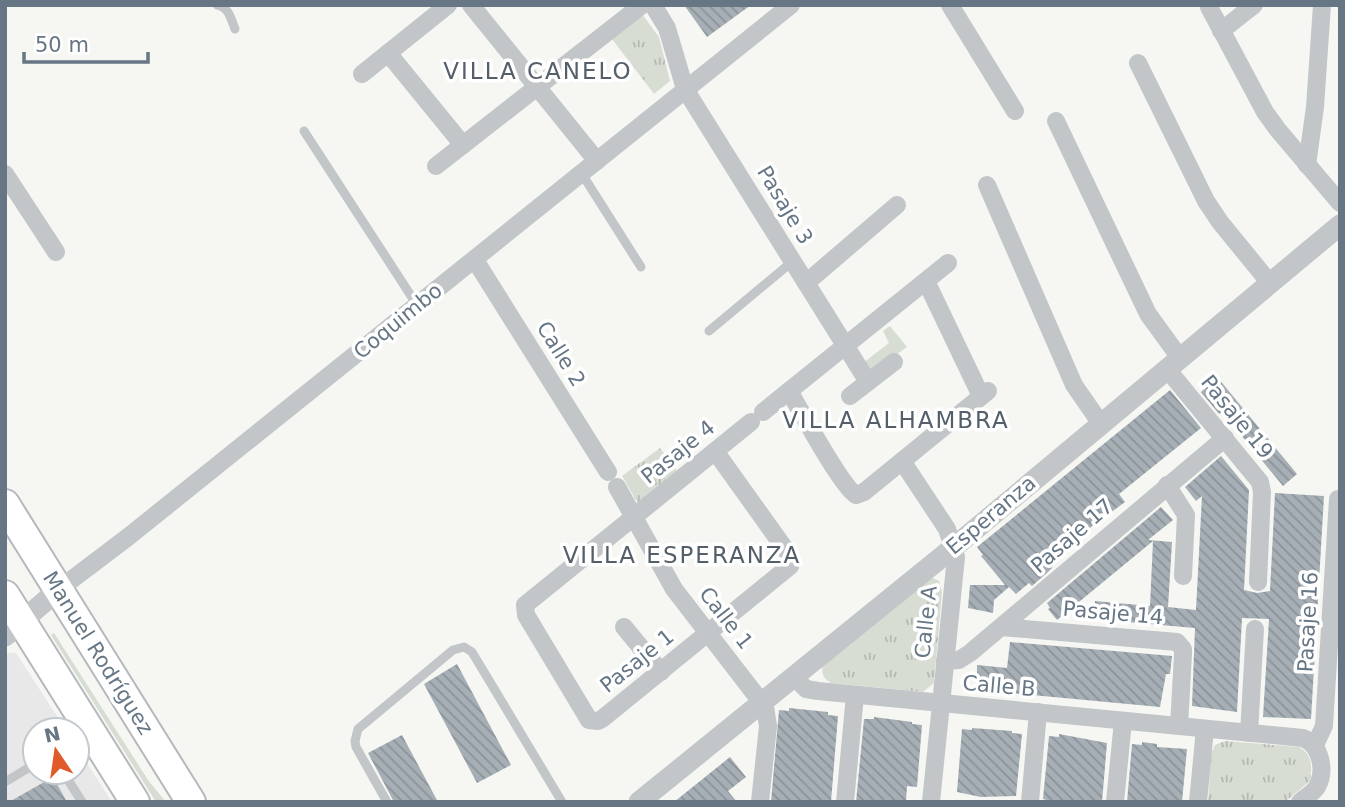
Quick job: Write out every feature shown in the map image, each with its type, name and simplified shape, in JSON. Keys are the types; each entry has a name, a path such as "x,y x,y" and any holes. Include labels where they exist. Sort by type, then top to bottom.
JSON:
{"main road":[{"name":"Manuel Rodríguez","path":"5,504 47,581 191,802"},
{"path":"5,595 23,631 135,802"}],"street":[{"path":"362,74 448,5"},
{"path":"471,5 597,161"},
{"path":"436,166 642,5"},
{"name":"Pasaje 3","path":"653,5 667,28 685,89 868,382"},
{"name":"Coquimbo","path":"23,631 47,581 128,537 791,5"},
{"path":"950,5 1015,111"},
{"path":"1221,31 1254,5"},
{"path":"1307,165 1315,107 1322,5"},
{"path":"1209,7 1265,112 1340,203"},
{"path":"388,53 463,145"},
{"path":"1138,63 1206,201 1269,282"},
{"name":"Pasaje 19","path":"1056,121 1174,363 1225,438 1258,478 1261,486 1258,582"},
{"path":"5,174 56,252"},
{"path":"987,185 1074,385 1101,424"},
{"path":"806,283 897,205"},
{"name":"Esperanza","path":"639,802 954,547 1340,225"},
{"name":"Calle 2","path":"475,260 612,480"},
{"path":"926,281 985,393 864,492 856,495 841,477 789,391 948,263"},
{"path":"850,396 894,362"},
{"name":"Pasaje 4","path":"632,518 789,391"},
{"name":"Pasaje 17","path":"945,661 959,660 1225,438"},
{"name":"Pasaje 1","path":"632,518 527,602 524,608 586,717 593,721 602,719 661,672 787,569 791,561 715,451"},
{"name":"Calle A","path":"902,461 947,529 956,562 931,802"},
{"name":"Calle 1","path":"612,480 670,583 762,702"},
{"path":"1167,485 1186,515 1184,576"},
{"name":"Pasaje 16","path":"1315,745 1324,726 1338,499"},
{"name":"Pasaje 14","path":"1001,626 1177,642 1183,649 1179,726"},
{"path":"624,627 661,672"},
{"path":"1249,733 1255,629"},
{"name":"Calle B","path":"794,677 806,689 1303,738 1315,745"},
{"path":"845,802 855,695"},
{"path":"760,802 768,719 762,702"},
{"path":"1030,802 1038,712"},
{"path":"1115,802 1124,721"},
{"path":"1198,802 1205,729"},
{"path":"1300,802 1319,783 1320,757 1315,745"}],"lane":[{"path":"217,5 228,11 235,29"},
{"path":"304,131 417,305"},
{"path":"582,174 640,267"},
{"path":"709,331 793,261"},
{"path":"387,802 356,747 358,729 453,650 464,647 472,652 562,802"},
{"path":"5,782 21,772"},
{"path":"72,786 82,802"}],"shaded area":[{"path":"16,653 57,716 21,716 21,786 91,786 91,770 112,802 5,802 5,656"}],"green space":[{"path":"642,14 659,37 670,81 654,94 612,39"},
{"path":"890,326 907,347 869,374 863,363 889,343 883,331"},
{"path":"660,448 678,472 638,504 622,476"},
{"path":"931,577 939,581 942,592 934,683 923,692 831,683 824,677 823,663"},
{"path":"54,633 148,780 166,802 156,802 51,635"},
{"path":"1225,741 1299,747 1309,758 1310,781 1285,802 1208,802 1211,754 1215,745"}],"building":[{"path":"684,5 751,5 707,37"},
{"path":"1218,378 1297,474 1283,486 1222,412 1219,414 1201,392"},
{"path":"1170,390 1201,428 1119,494 1125,502 1091,527 1032,586 1029,583 1016,594 1009,587 994,600 993,613 968,608 970,585 1005,585 981,556 983,555 977,547"},
{"path":"1221,456 1249,490 1244,590 1257,593 1270,591 1275,493 1324,496 1311,719 1263,717 1269,619 1242,618 1237,712 1192,706 1195,628 1093,619 1095,601 1150,606 1153,541 1057,620 1048,609 1050,608 1047,603 1161,507 1173,520 1148,540 1172,542 1168,607 1196,610 1202,496 1196,501 1185,487"},
{"path":"1010,642 1172,656 1170,674 1166,674 1160,707 977,690 977,665 1007,668"},
{"path":"457,664 511,765 477,783 424,684"},
{"path":"789,708 828,712 828,715 838,716 831,802 771,802 779,710 789,711"},
{"path":"874,717 922,725 917,787 907,786 906,802 856,802 864,719"},
{"path":"962,729 1022,734 1016,796 981,797 957,792"},
{"path":"1059,734 1107,743 1102,802 1053,802 1043,799 1049,736 1059,737"},
{"path":"402,735 438,802 394,802 368,753"},
{"path":"1142,742 1157,744 1157,747 1187,749 1182,802 1127,802 1132,744 1142,745"},
{"path":"730,757 746,777 728,791 737,802 674,802"},
{"path":"37,786 58,786 67,802 9,802"}],"district":[{"name":"VILLA CANELO","path":"538,71"},
{"name":"VILLA ALHAMBRA","path":"896,420"},
{"name":"VILLA ESPERANZA","path":"682,555"}]}
